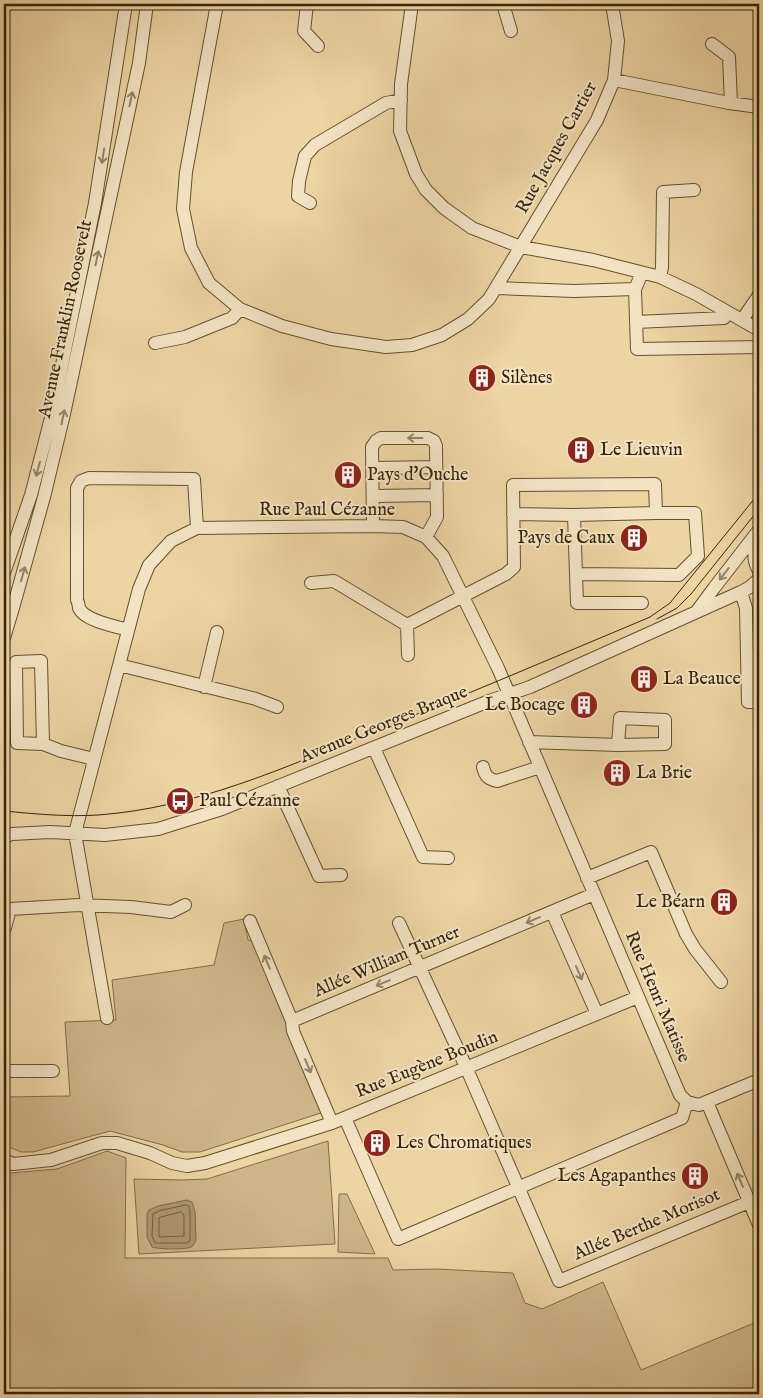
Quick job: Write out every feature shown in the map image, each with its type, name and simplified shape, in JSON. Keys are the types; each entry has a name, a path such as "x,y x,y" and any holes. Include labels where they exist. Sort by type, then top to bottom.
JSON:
{"street":[{"name":"Avenue Franklin Roosevelt","path":"4,572 31,495 52,414 95,203 126,4"},
{"name":"Avenue Franklin Roosevelt","path":"4,638 44,497 62,421 139,63 147,4"},
{"name":"Rue Jacques Cartier","path":"217,4 186,172 183,209 191,248 209,283 240,309 282,326 316,336 386,347 412,345 442,335 468,319 489,299 597,120 614,80 618,41 612,4"},
{"path":"307,4 304,31 318,46"},
{"path":"412,4 401,84 400,131 416,174 426,190 444,208 472,228 520,247 593,260 660,277 696,294 759,330"},
{"path":"503,4 512,31"},
{"path":"712,44 729,57 732,103"},
{"path":"614,80 759,107"},
{"path":"310,203 298,196 299,181 305,156 315,145 365,115 386,103 401,100"},
{"path":"660,277 662,268 663,192 694,190"},
{"path":"642,273 635,289 637,349 759,347"},
{"path":"496,288 574,291 635,289"},
{"path":"742,320 759,295"},
{"path":"155,343 185,337 232,318 240,309"},
{"path":"636,322 724,318"},
{"path":"373,526 372,447 381,438 428,438 434,441 436,446 437,517 426,537"},
{"path":"372,468 436,467"},
{"path":"128,630 92,619 83,613 79,607 77,600 77,488 81,481 88,478 194,479 197,528"},
{"path":"406,625 506,574 514,567 513,485 655,484 656,513"},
{"path":"373,496 437,495"},
{"path":"513,514 695,513 698,556 680,575 576,574"},
{"path":"574,515 577,603 642,603"},
{"name":"Rue Paul Cézanne","path":"75,833 139,589 149,565 172,541 197,528 404,527 426,537 443,556 498,668 509,695"},
{"path":"757,539 754,557 759,571"},
{"path":"697,611 714,588 757,539"},
{"name":"Avenue Georges Braque","path":"4,837 12,834 50,832 105,836 158,828 222,809 484,703 530,687 741,592 759,579"},
{"path":"311,584 334,581 406,625"},
{"path":"741,592 746,608 748,702 759,702"},
{"path":"406,625 408,655"},
{"path":"204,687 217,632"},
{"path":"43,744 41,661 16,662 17,743 43,744 61,752 94,759"},
{"path":"119,665 256,699 277,707"},
{"name":"Rue Henri Matisse","path":"509,695 676,1087 680,1095 687,1102"},
{"path":"529,742 618,745"},
{"path":"374,748 423,857 448,858"},
{"path":"483,767 485,775 490,780 497,781 540,767"},
{"path":"278,786 318,876 341,875"},
{"path":"75,833 108,1018"},
{"path":"587,878 651,852 686,934 695,949 721,982"},
{"name":"Allée William Turner","path":"292,1021 594,894"},
{"path":"4,928 10,909 88,906 130,907 172,912 185,904"},
{"path":"552,912 597,1014"},
{"path":"250,921 332,1123"},
{"path":"399,923 519,1188"},
{"name":"Rue Eugène Boudin","path":"4,1160 13,1164 51,1160 102,1144 117,1143 150,1153 172,1163 187,1166 205,1163 332,1123 638,997"},
{"path":"4,1071 53,1071"},
{"path":"345,1118 398,1239 682,1118 687,1102 699,1105 759,1080"},
{"path":"707,1102 759,1225"},
{"name":"Allée Berthe Morisot","path":"519,1188 559,1281 749,1202"}],"shaded area":[{"path":"244,919 248,940 254,941 324,1112 200,1152 182,1152 110,1131 33,1152 21,1152 4,1145 4,1097 70,1096 65,1022 116,1020 112,980 214,965 224,923"},
{"path":"328,1141 335,1244 139,1254 134,1179 207,1179"},
{"path":"107,1151 126,1158 125,1258 388,1258 393,1270 437,1269 513,1273 525,1303 542,1309 603,1282 641,1370 759,1321 759,1394 4,1394 4,1172 57,1169"},
{"path":"339,1194 347,1194 375,1254 338,1252"}],"water":[{"path":"187,1200 192,1202 195,1212 196,1240 192,1247 177,1249 152,1247 147,1237 147,1214 149,1210 158,1206"}],"tram line":[{"path":"4,811 86,816 134,811 204,795 306,759 624,628 650,617 670,603 759,493"},
{"path":"657,619 677,608 691,594 759,509"}],"place":[{"name":"Silènes","path":"482,378"},
{"name":"Le Lieuvin","path":"581,450"},
{"name":"Pays d'Ouche","path":"348,475"},
{"name":"Pays de Caux","path":"634,538"},
{"name":"La Beauce","path":"644,679"},
{"name":"Le Bocage","path":"584,705"},
{"name":"La Brie","path":"617,773"},
{"name":"Paul Cézanne","path":"180,801"},
{"name":"Le Béarn","path":"724,902"},
{"name":"Les Chromatiques","path":"377,1143"},
{"name":"Les Agapanthes","path":"695,1176"}]}
